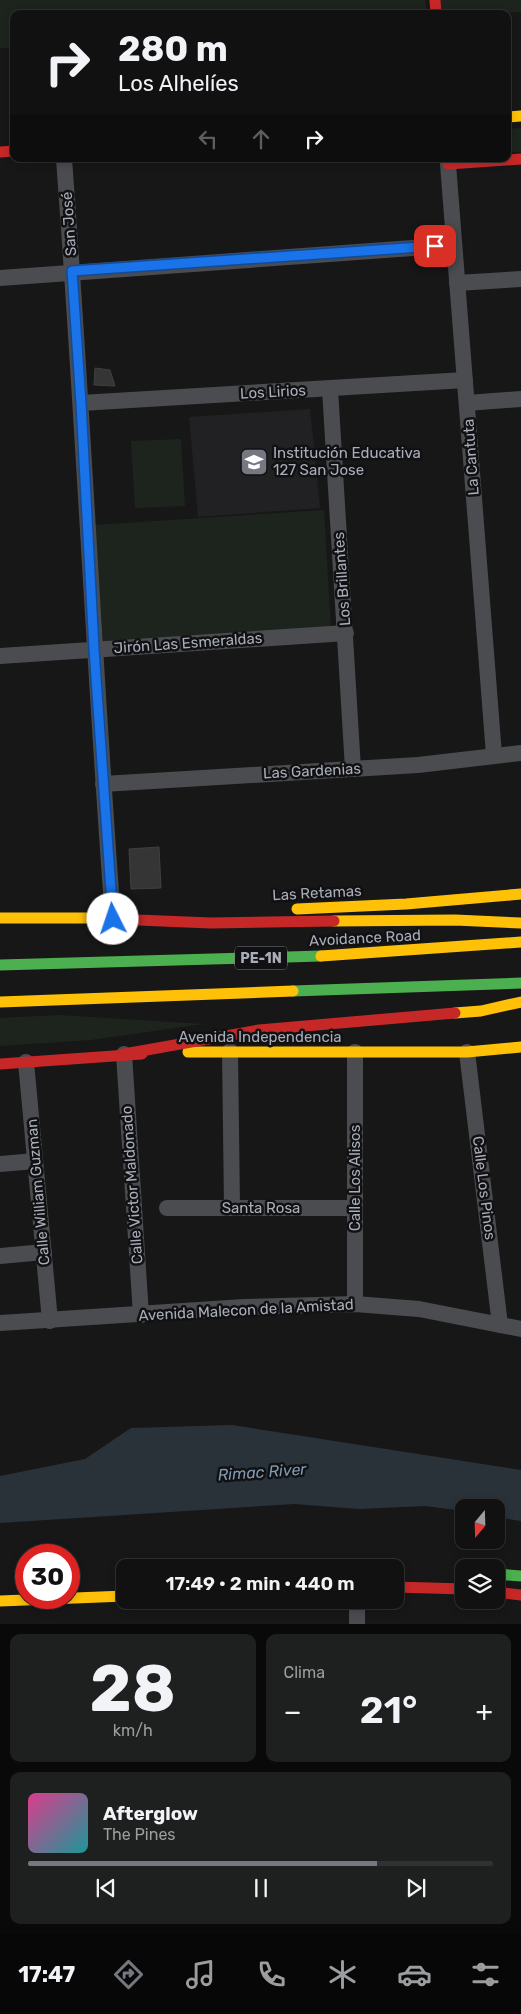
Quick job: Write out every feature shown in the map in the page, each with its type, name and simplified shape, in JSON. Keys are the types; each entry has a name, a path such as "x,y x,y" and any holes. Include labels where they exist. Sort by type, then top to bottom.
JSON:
{"main road":[{"name":"Las Retamas","path":"113,919 406,904 521,894"},
{"path":"0,918 211,922 456,920 521,923"},
{"name":"Avoidance Road","path":"0,965 454,949 521,942"},
{"path":"0,1002 521,983"},
{"path":"124,1054 259,1030 481,1011 521,1002"},
{"name":"Avenida Independencia","path":"0,1064 124,1054 230,1051 467,1052 521,1047"},
{"path":"505,1575 521,1576"},
{"path":"404,1587 455,1589"},
{"path":"505,1593 521,1595"},
{"path":"0,1601 116,1596"}],"street":[{"name":"San José","path":"64,162 81,403 94,649 113,919"},
{"name":"La Cantuta","path":"448,162 494,756"},
{"path":"0,278 72,271 454,244"},
{"path":"457,283 521,279"},
{"name":"Los Lirios","path":"81,403 465,380"},
{"name":"Los Brillantes","path":"330,389 353,769"},
{"path":"467,403 521,399"},
{"name":"Jirón Las Esmeraldas","path":"0,656 346,633"},
{"name":"Las Gardenias","path":"103,784 418,765 521,752"},
{"path":"230,1051 232,1207"},
{"name":"Calle Los Alisos","path":"355,1304 356,1052"},
{"name":"Calle Los Pinos","path":"467,1052 500,1325"},
{"name":"Calle Victor Maldonado","path":"124,1054 141,1315"},
{"name":"Calle William Guzman","path":"26,1062 50,1321"},
{"path":"0,1164 35,1161"},
{"name":"Santa Rosa","path":"167,1208 355,1208"},
{"path":"0,1256 44,1252"},
{"name":"Avenida Malecon de la Amistad","path":"0,1323 244,1307 355,1304 418,1310 521,1329"},
{"path":"357,1609 357,1624"}],"shaded area":[{"path":"0,0 425,0 426,10 10,10 10,48 0,48"},
{"path":"438,0 521,0 521,12 511,12 511,10 439,10"},
{"path":"521,128 521,152 511,153 511,129"},
{"name":"Institución Educativa 127 San Jose","path":"310,409 320,508 198,517 189,417"},
{"path":"181,439 185,506 135,508 131,441"},
{"path":"324,510 331,629 103,641 94,525"},
{"path":"59,1015 204,1024 91,1040 0,1046 0,1018"}],"water":[{"name":"Rimac River","path":"232,1425 521,1470 521,1521 505,1518 505,1499 455,1499 455,1510 425,1506 359,1509 294,1504 0,1523 0,1476 85,1459 131,1428"}],"building":[{"path":"95,368 110,370 115,386 94,385"},
{"path":"159,847 161,888 131,889 129,849"}],"traffic: fast":[{"path":"0,965 321,956"},
{"path":"293,991 521,983"},
{"path":"505,1575 521,1576"}],"traffic: slow":[{"path":"511,117 521,116"},
{"path":"297,909 406,904 521,894"},
{"path":"0,918 131,918"},
{"path":"334,921 455,920 521,923"},
{"path":"321,956 521,942"},
{"path":"0,1002 293,991"},
{"path":"455,1013 481,1011 521,1002"},
{"path":"188,1052 467,1052 521,1047"},
{"path":"0,1601 116,1596"}],"traffic: jam":[{"path":"435,0 436,10"},
{"path":"0,152 10,151"},
{"path":"511,160 521,159"},
{"path":"448,162 448,164 477,162"},
{"path":"113,919 211,923 334,921"},
{"path":"124,1054 259,1030 455,1013"},
{"path":"0,1064 142,1054"},
{"path":"404,1587 455,1589"},
{"path":"505,1593 521,1595"}],"place":[{"name":"Institución Educativa 127 San Jose","path":"254,462"}],"route":[{"path":"113,919 94,649 72,271 435,246"}]}
